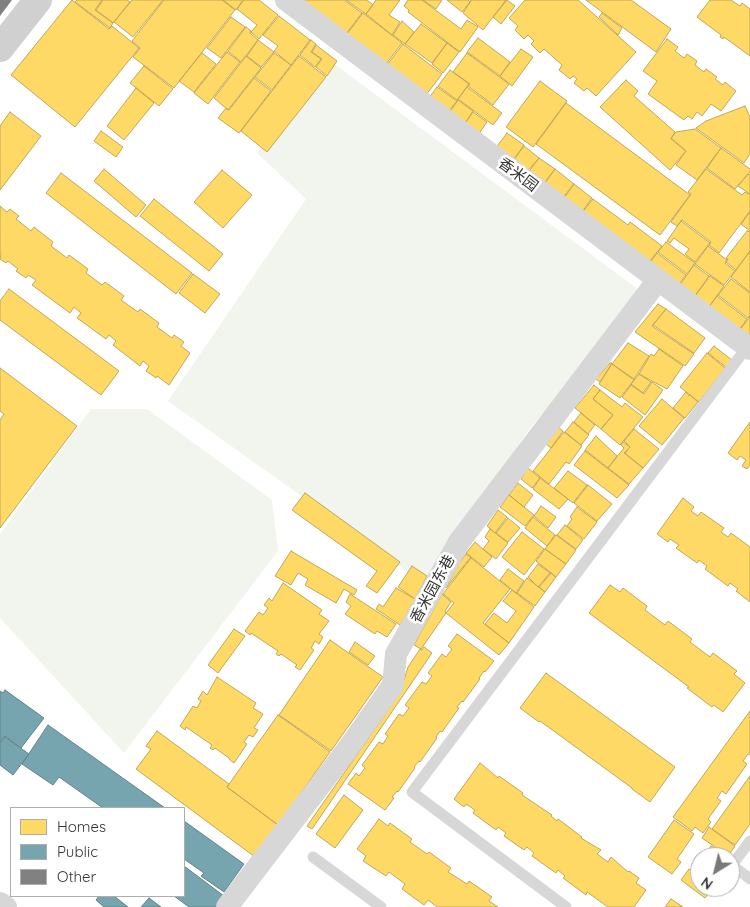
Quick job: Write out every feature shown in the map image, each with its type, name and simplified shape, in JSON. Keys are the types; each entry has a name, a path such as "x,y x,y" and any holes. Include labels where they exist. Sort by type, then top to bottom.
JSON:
{"street":[{"path":"0,48 38,0"},
{"name":"香米园","path":"286,0 748,348"},
{"name":"香米园东巷","path":"227,907 347,750 393,684 396,654 459,542 658,280"},
{"path":"0,903 6,907"}],"lane":[{"path":"566,907 412,792 748,348"},
{"path":"750,840 732,865 750,878"},
{"path":"314,857 381,907"}],"shaded area":[{"path":"329,60 647,296 529,429 425,584 168,401 306,199 257,153"},
{"path":"91,409 147,409 272,500 278,551 124,753 0,618 0,534"}],"building: Homes":[{"path":"72,0 109,29 112,26 139,48 75,127 11,75"},
{"path":"77,0 102,0 95,10 113,23 110,28 75,2"},
{"path":"103,0 127,0 130,2 113,23 96,10"},
{"path":"132,0 163,0 133,37 114,22"},
{"path":"164,0 222,0 235,10 174,88 133,57 140,48 132,41"},
{"path":"223,0 243,0 236,10"},
{"path":"244,0 259,0 278,15 259,39 251,32 257,25 237,9"},
{"path":"303,0 344,0 362,13 346,34"},
{"path":"346,0 367,0 373,5 366,14"},
{"path":"376,0 400,0 389,15 400,22 392,35 366,14"},
{"path":"408,0 422,0 461,29 467,20 478,27 460,52 408,12 409,10 404,6"},
{"path":"423,0 442,0 436,9"},
{"path":"447,0 468,0 470,2 462,12"},
{"path":"470,0 506,0 483,30 463,13"},
{"path":"507,0 515,6 501,24 493,17"},
{"path":"525,0 578,0 636,52 596,96 587,88 584,91 574,83 577,79 573,76 570,79 559,70 562,65 544,49 540,53 531,44 534,41 528,35 524,39 515,30 518,26 509,18"},
{"path":"586,0 631,0 671,29 656,52"},
{"path":"710,0 731,0 740,6 742,3 750,9 750,56 724,37 723,39 720,37 721,35 697,17"},
{"path":"363,13 402,43 386,64 347,34"},
{"path":"602,13 622,28 618,35 599,17"},
{"path":"279,16 310,40 291,65 274,51 278,46 263,35"},
{"path":"231,17 245,27 221,58 207,48"},
{"path":"402,21 414,32 405,44 393,35"},
{"path":"421,24 447,43 432,63 405,44"},
{"path":"246,27 258,40 241,62 228,51"},
{"path":"478,38 510,62 500,76 467,52"},
{"path":"667,39 678,47 675,51 684,58 687,54 697,61 695,65 704,72 706,69 717,77 715,79 723,85 725,82 736,91 721,111 711,104 702,116 697,112 692,119 688,116 684,120 648,94 657,81 643,71"},
{"path":"258,40 274,52 261,67 247,56"},
{"path":"311,40 316,44 311,52 321,59 315,67 300,55"},
{"path":"447,43 459,52 443,73 432,64"},
{"path":"403,44 442,74 426,95 387,65"},
{"path":"316,45 337,61 327,76 316,67 322,59 312,52"},
{"path":"521,49 533,57 512,86 500,76"},
{"path":"227,52 240,62 208,104 194,93"},
{"path":"202,53 216,64 194,92 179,81"},
{"path":"274,53 291,65 272,90 255,77"},
{"path":"467,53 509,84 493,105 468,86 470,84 453,72"},
{"path":"246,56 261,68 228,110 214,98"},
{"path":"299,56 326,77 267,152 241,131"},
{"path":"144,66 173,89 159,106 130,83"},
{"path":"450,70 469,84 457,100 438,86"},
{"path":"254,78 271,91 239,133 218,118 226,108 229,110"},
{"path":"626,80 638,91 634,96 675,132 671,139 686,151 670,170 600,107"},
{"path":"540,81 567,101 533,147 506,127"},
{"path":"437,87 457,101 448,112 429,98"},
{"path":"467,87 502,113 493,125 458,99"},
{"path":"136,88 154,103 124,140 107,126"},
{"path":"458,100 473,111 464,125 449,113"},
{"path":"566,103 690,195 660,235 536,144"},
{"path":"745,106 750,117 750,154 744,163 696,128 706,121"},
{"path":"10,112 41,136 0,190 0,126"},
{"path":"473,112 487,122 478,135 464,125"},
{"path":"695,129 721,148 697,180 676,165 686,151 671,138 676,132"},
{"path":"101,131 123,147 116,157 94,141"},
{"path":"507,133 524,145 512,162 495,149"},
{"path":"524,146 539,158 526,173 512,162"},
{"path":"721,148 750,169 750,172 735,189 707,168"},
{"path":"539,158 555,169 542,186 527,174"},
{"path":"104,169 146,205 136,217 94,181"},
{"path":"555,169 574,184 561,200 543,186"},
{"path":"706,169 742,195 745,192 750,195 750,211 719,253 709,245 711,242 682,220 677,226 671,222 691,194 688,192"},
{"path":"222,170 252,195 223,228 194,202"},
{"path":"61,173 192,273 176,294 46,193"},
{"path":"748,174 750,175 750,194 738,186"},
{"path":"574,184 592,198 580,215 562,201"},
{"path":"154,199 223,254 209,271 140,216"},
{"path":"593,199 628,225 630,222 662,246 647,265 580,215"},
{"path":"0,206 7,212 10,209 19,216 16,219 31,231 34,227 53,242 51,246 67,258 69,255 88,269 86,273 102,285 105,282 124,296 121,300 138,312 140,309 159,323 157,327 172,338 174,335 184,342 181,346 190,353 169,385 146,371 149,366 143,361 140,366 113,345 116,341 109,335 106,339 77,318 81,313 74,307 70,313 32,285 36,280 28,275 26,278 16,271 18,269 8,261 6,263 0,259"},
{"path":"750,212 750,231 741,224"},
{"path":"681,221 710,243 695,262 685,254 689,249 674,238 670,243 667,241"},
{"path":"747,231 750,232 750,251 736,270 726,262 728,259 726,258"},
{"path":"666,242 695,263 687,274 658,252"},
{"path":"708,246 727,260 725,263 735,271 724,285 695,264"},
{"path":"750,251 750,292 731,277"},
{"path":"657,253 686,275 676,288 647,267"},
{"path":"694,265 709,276 692,300 677,289"},
{"path":"193,274 220,294 205,313 179,293"},
{"path":"710,276 724,286 706,311 692,300"},
{"path":"731,279 750,293 750,315 748,318 718,295"},
{"path":"9,289 119,371 101,395 0,320 0,301"},
{"path":"717,296 747,319 736,334 706,311"},
{"path":"658,304 666,309 652,326 694,354 685,366 635,332"},
{"path":"666,309 705,338 694,353 653,325"},
{"path":"750,316 750,344 737,334"},
{"path":"628,343 649,356 634,379 612,364"},
{"path":"714,346 733,361 727,368 708,353"},
{"path":"659,349 683,366 667,389 639,374 651,354 654,356"},
{"path":"707,353 725,368 699,402 680,387"},
{"path":"612,363 600,382 596,379"},
{"path":"612,364 634,380 620,398 599,384"},
{"path":"0,368 77,426 0,528 0,420 4,414 0,411"},
{"path":"639,374 651,382 643,393 631,384"},
{"path":"652,382 663,390 645,415 622,397 631,385 644,394"},
{"path":"594,385 600,390 593,399 613,415 601,429 575,408"},
{"path":"600,390 622,407 625,403 643,417 620,445 601,429 613,415 593,399"},
{"path":"686,392 698,402 685,418 673,408"},
{"path":"662,399 684,418 662,445 639,426"},
{"path":"581,413 595,425 588,434 574,422"},
{"path":"573,422 589,435 581,445 565,432"},
{"path":"750,422 750,465 747,469 742,466 746,460 740,456 737,460 728,453"},
{"path":"558,427 563,431 551,448 546,444"},
{"path":"634,429 659,449 643,468 625,453 630,447 624,441"},
{"path":"564,432 582,446 569,464 566,462 549,484 533,471"},
{"path":"596,436 617,456 608,468 585,450"},
{"path":"623,442 630,447 624,453 643,468 629,484 608,468 624,448 621,445"},
{"path":"585,451 629,485 617,498 574,465"},
{"path":"528,468 540,478 532,488 521,479"},
{"path":"568,471 587,485 573,503 554,488"},
{"path":"540,478 568,499 559,509 533,489"},
{"path":"518,483 533,495 524,507 509,495"},
{"path":"588,485 612,504 597,521 574,503"},
{"path":"305,493 400,562 377,593 366,586 377,571 292,510"},
{"path":"509,495 534,515 525,526 500,507"},
{"path":"683,498 694,507 691,511 698,516 701,512 724,528 721,532 728,537 731,533 750,547 750,602 736,591 738,589 730,583 728,586 705,569 707,566 699,560 697,563 676,548 679,545 670,539 668,542 657,534"},
{"path":"541,506 556,517 548,528 534,516"},
{"path":"577,507 597,522 584,539 567,526 572,519 570,517"},
{"path":"498,510 507,517 495,533 487,526"},
{"path":"533,517 555,535 547,546 525,528"},
{"path":"508,518 520,528 508,542 496,533"},
{"path":"565,525 583,540 576,549 557,535"},
{"path":"490,529 508,543 496,559 483,549 489,541 485,537"},
{"path":"522,532 544,549 524,575 502,557"},
{"path":"556,535 576,550 566,564 545,549"},
{"path":"475,542 492,557 484,567 466,553"},
{"path":"545,549 566,564 556,577 536,561"},
{"path":"291,551 357,590 354,595 344,589 336,603 305,585 308,579 298,573 291,585 275,576"},
{"path":"466,554 471,557 446,588 459,563"},
{"path":"471,558 510,589 483,623 509,643 499,655 446,613 454,603 443,594"},
{"path":"538,564 550,573 538,587 528,577"},
{"path":"412,566 427,576 415,599 398,587"},
{"path":"508,569 524,581 516,593 500,580"},
{"path":"551,573 556,577 545,592 539,587"},
{"path":"527,578 545,592 535,606 517,593"},
{"path":"283,583 322,610 319,614 329,621 319,634 323,637 319,644 315,641 311,648 314,650 300,670 295,667 297,665 281,654 279,656 276,654 278,651 245,631 259,612 263,615 268,608 264,605 269,598 272,601"},
{"path":"610,585 620,592 623,588 647,606 645,610 665,625 668,621 692,639 690,642 710,657 713,653 737,671 734,674 745,683 723,712 714,705 712,707 687,688 689,687 589,613"},
{"path":"396,588 415,599 400,625 376,609 379,604 383,607"},
{"path":"512,590 534,607 509,643 485,624 494,613 507,623 516,611 503,601"},
{"path":"350,594 396,624 387,637 377,631 375,634 345,614 351,606 346,602"},
{"path":"442,594 451,602 445,611 446,613 421,649 414,645"},
{"path":"234,629 245,636 218,673 208,665"},
{"path":"457,634 494,661 484,671 463,702 457,707 459,708 442,732 440,731 398,792 392,797 394,798 385,810 348,784 356,773 359,776 365,768 362,765 379,742 383,744 388,736 385,734 399,714 403,716 409,708 405,705 422,682 426,684 432,676 428,673 442,654 446,657 452,649 448,646"},
{"path":"330,640 383,677 331,751 279,715"},
{"path":"355,642 375,656 368,665 349,652"},
{"path":"424,647 432,653 312,829 307,826 400,693 408,667 420,649 422,650"},
{"path":"546,673 675,767 650,802 520,708"},
{"path":"217,677 256,703 253,708 263,714 254,728 258,730 253,737 249,735 244,742 247,744 234,763 215,748 213,750 210,748 212,745 186,727 185,730 180,726 193,706 197,708 201,701 198,699 203,691 207,695"},
{"path":"750,711 750,755 748,754 743,761 747,764 726,794 722,791 717,798 721,801 708,819 711,822 703,833 695,827 692,831 673,817"},
{"path":"278,715 330,752 278,825 227,787"},
{"path":"157,731 229,784 227,787 278,825 255,857 136,769 151,749 146,746"},
{"path":"480,763 498,778 499,776 523,793 522,795 552,815 557,821 558,819 581,838 601,850 597,854 608,862 611,857 628,872 639,878 636,883 646,890 634,907 608,907 587,892 586,895 563,878 565,876 558,870 556,873 532,856 534,853 527,847 524,850 504,836 506,833 498,827 496,830 473,813 475,810 466,804 464,807 454,799"},
{"path":"750,776 750,824 735,845 712,829"},
{"path":"344,795 363,810 335,848 316,834"},
{"path":"379,819 388,826 390,823 412,839 410,842 427,854 429,852 451,868 448,872 467,884 469,881 492,897 489,901 498,907 437,907 428,900 424,905 402,889 405,884 389,872 386,876 363,861 366,856 357,849"},
{"path":"674,820 694,834 677,859 681,862 672,874 648,857"},
{"path":"709,827 735,846 715,847 702,838"},
{"path":"690,870 690,887 681,880"},
{"path":"671,899 683,907 665,907"}],"building: Public":[{"path":"5,690 44,718 21,748 5,736 0,742 0,691 3,693"},
{"path":"48,725 164,807 102,807 59,777 53,785 22,764"},
{"path":"5,737 29,754 13,775 0,765 0,743"},
{"path":"185,822 244,864 224,892 201,876 204,873 185,860"},
{"path":"185,867 228,899 222,907 189,907 175,897 185,897"},
{"path":"98,897 115,897 128,907 104,907 96,900"},
{"path":"149,898 161,907 141,907"}],"building: Other":[{"path":"0,0 12,0 0,16"}]}
